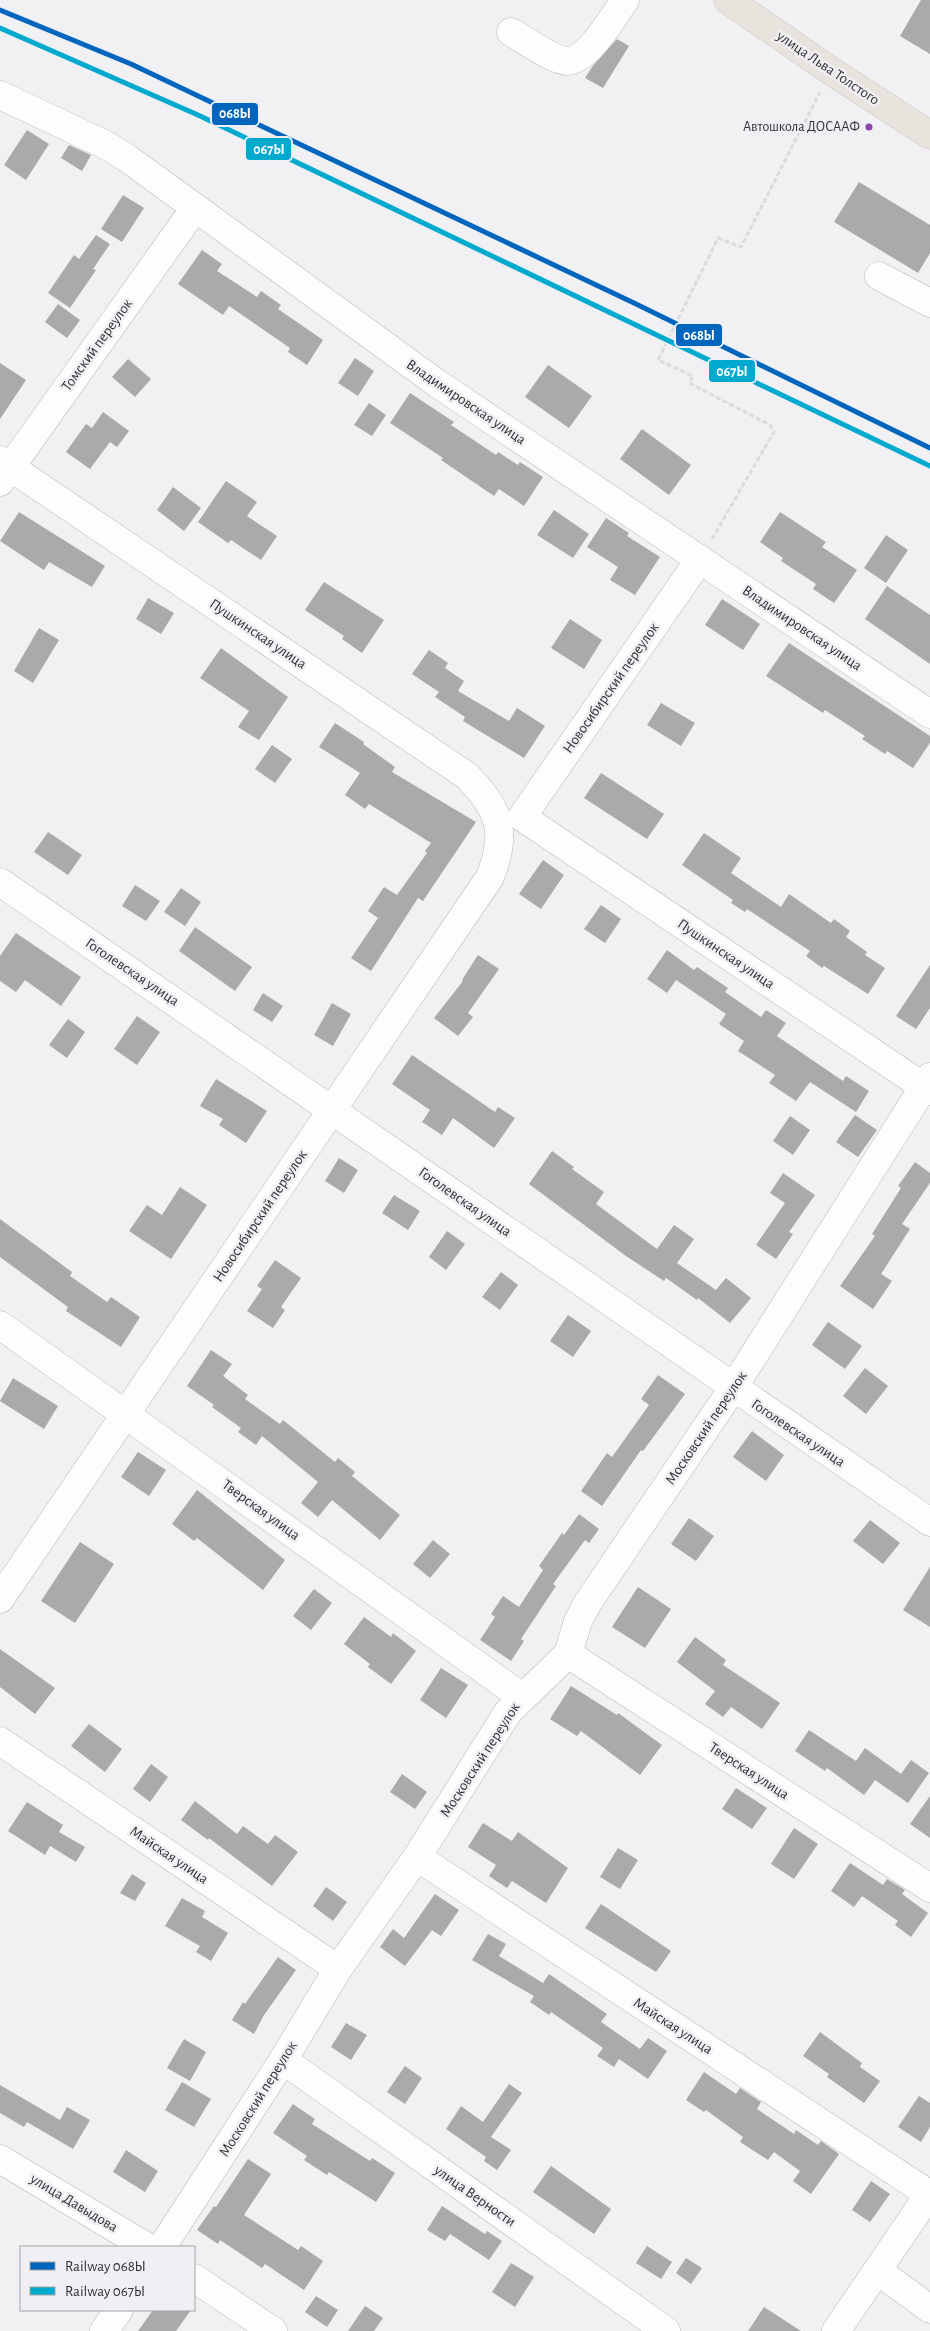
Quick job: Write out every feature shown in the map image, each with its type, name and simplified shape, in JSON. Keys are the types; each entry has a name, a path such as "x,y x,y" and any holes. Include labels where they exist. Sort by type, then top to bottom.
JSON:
{"main road":[{"name":"улица Льва Толстого","path":"736,2 831,71 930,134"}],"street":[{"path":"511,32 557,58 568,61 579,58 589,50 625,0"},
{"name":"Владимировская улица","path":"0,95 106,145 127,158 438,384 930,714"},
{"name":"Томский переулок","path":"3,470 195,208"},
{"path":"879,276 930,303"},
{"name":"Пушкинская улица","path":"3,470 468,776 492,808 510,821 928,1085"},
{"name":"Новосибирский переулок","path":"0,1599 490,877 500,842 510,821 700,559"},
{"name":"Гоголевская улица","path":"0,882 930,1522"},
{"name":"Московский переулок","path":"163,2246 283,2060 338,1968 417,1857 508,1712 522,1696 568,1654 578,1621 587,1604 733,1388 928,1085"},
{"name":"Тверская улица","path":"0,1325 522,1696"},
{"name":"Тверская улица","path":"568,1654 930,1888"},
{"name":"Майская улица","path":"0,1741 338,1968"},
{"name":"Майская улица","path":"417,1857 930,2194"},
{"name":"улица Верности","path":"283,2060 666,2331"},
{"name":"улица Давыдова","path":"0,2159 145,2246"},
{"path":"836,2331 930,2194"},
{"path":"878,2271 930,2309"},
{"path":"195,2279 273,2331"},
{"path":"104,2331 118,2311"}],"path":[{"path":"700,559 774,432 770,425 689,383 693,376 658,360 718,238 741,247 831,71"}],"building":[{"path":"921,0 930,0 930,54 900,36"},
{"path":"617,39 629,46 603,88 585,78 592,67"},
{"path":"27,130 49,144 26,180 4,165"},
{"path":"69,145 91,155 82,171 61,158"},
{"path":"859,182 930,225 930,253 918,273 834,222"},
{"path":"123,195 144,208 122,242 101,229"},
{"path":"96,235 110,244 93,269 96,270 70,308 48,293 74,255 79,259"},
{"path":"202,250 222,264 217,271 257,297 261,291 281,305 278,309 323,340 307,365 288,352 290,348 229,306 223,315 178,284"},
{"path":"58,304 80,320 67,338 45,322"},
{"path":"355,358 374,371 358,396 338,383"},
{"path":"128,359 151,379 135,397 112,377"},
{"path":"0,363 26,380 0,419"},
{"path":"548,365 592,396 569,428 525,397"},
{"path":"410,393 454,422 451,425 496,455 498,452 518,465 520,462 543,477 524,506 499,489 494,496 441,460 443,458 390,423"},
{"path":"369,403 386,415 372,436 354,425"},
{"path":"103,412 129,431 117,447 110,442 90,469 66,452 86,424 92,428"},
{"path":"642,429 691,465 669,495 620,459"},
{"path":"226,481 257,502 247,516 277,536 261,560 231,540 228,543 198,522"},
{"path":"173,487 201,508 184,531 157,510"},
{"path":"554,510 589,534 573,558 537,535"},
{"path":"19,512 105,566 92,587 49,562 44,570 0,541"},
{"path":"780,512 826,542 822,547 857,570 834,603 813,589 816,584 781,561 783,558 760,542"},
{"path":"606,518 629,533 627,536 660,557 635,595 610,580 618,567 587,547"},
{"path":"886,535 908,550 886,583 864,568"},
{"path":"324,582 384,620 362,653 342,639 344,636 305,610"},
{"path":"887,586 930,615 930,664 865,619"},
{"path":"148,598 174,613 161,634 136,619"},
{"path":"722,599 760,624 743,650 705,625"},
{"path":"570,619 602,640 584,669 551,648"},
{"path":"39,628 59,640 33,683 14,671"},
{"path":"789,643 930,736 930,743 913,768 887,751 885,754 862,739 865,736 825,710 823,713 766,676"},
{"path":"221,648 288,697 259,740 238,727 249,711 200,678"},
{"path":"429,650 448,663 445,668 464,681 458,691 509,721 517,708 545,726 524,758 463,721 465,717 435,697 439,692 412,674"},
{"path":"661,703 695,723 681,746 647,725"},
{"path":"335,723 364,742 363,744 395,767 392,772 476,822 423,901 418,898 371,971 351,958 378,918 368,911 384,887 397,895 427,853 425,851 431,843 369,804 365,809 345,795 360,773 319,747"},
{"path":"272,745 292,759 275,783 255,769"},
{"path":"601,773 664,814 647,839 584,798"},
{"path":"48,832 82,855 68,875 34,852"},
{"path":"704,833 741,858 731,873 781,907 789,894 831,923 834,919 850,931 846,937 867,952 865,955 885,968 868,994 824,966 822,968 806,956 810,951 747,909 745,912 731,903 733,900 682,865"},
{"path":"543,860 564,875 541,909 519,894"},
{"path":"135,885 160,901 146,921 122,906"},
{"path":"181,888 201,902 185,926 164,912"},
{"path":"601,905 621,919 605,943 584,929"},
{"path":"195,927 252,967 235,991 179,951"},
{"path":"16,933 81,977 61,1006 25,980 16,992 0,981 0,956"},
{"path":"667,950 694,970 697,967 728,988 725,992 761,1017 766,1010 786,1023 777,1036 843,1081 846,1076 869,1091 856,1112 810,1082 796,1101 769,1083 775,1075 738,1051 744,1041 719,1024 726,1014 676,980 667,993 647,979"},
{"path":"478,955 499,969 468,1013 473,1017 458,1036 434,1018 463,981"},
{"path":"930,965 930,1008 916,1029 896,1016"},
{"path":"263,993 283,1006 272,1022 253,1010"},
{"path":"332,1003 351,1014 333,1046 314,1035"},
{"path":"137,1016 160,1032 137,1065 114,1049"},
{"path":"68,1019 85,1032 67,1058 49,1045"},
{"path":"412,1055 495,1112 498,1107 515,1118 494,1148 453,1118 442,1135 422,1122 430,1110 392,1084"},
{"path":"216,1079 267,1111 246,1143 219,1125 223,1119 200,1106"},
{"path":"855,1115 877,1130 858,1157 836,1142"},
{"path":"790,1116 810,1130 793,1155 773,1141"},
{"path":"552,1151 574,1167 572,1169 604,1192 596,1204 657,1249 674,1225 694,1239 677,1263 716,1290 726,1278 751,1298 730,1323 698,1298 697,1300 666,1278 664,1281 626,1256 529,1184"},
{"path":"339,1158 358,1170 344,1193 325,1181"},
{"path":"915,1162 930,1173 930,1183 902,1224 910,1229 881,1274 892,1281 873,1309 840,1286 875,1236 872,1234 901,1188 898,1186"},
{"path":"783,1173 815,1195 789,1232 793,1234 776,1259 756,1245 785,1203 770,1193"},
{"path":"180,1187 207,1205 171,1259 129,1231 147,1205 162,1215"},
{"path":"394,1195 420,1211 408,1230 382,1213"},
{"path":"0,1219 72,1272 70,1276 107,1302 111,1297 140,1317 121,1347 66,1311 68,1307 0,1257"},
{"path":"447,1231 465,1244 446,1270 429,1257"},
{"path":"275,1260 301,1278 281,1307 285,1310 273,1328 247,1311 262,1289 257,1286"},
{"path":"501,1272 518,1285 500,1310 482,1297"},
{"path":"568,1315 591,1331 573,1357 550,1341"},
{"path":"828,1322 862,1346 845,1369 812,1345"},
{"path":"211,1350 232,1364 223,1376 248,1395 245,1399 280,1424 283,1420 335,1462 338,1458 355,1472 352,1476 400,1515 380,1540 332,1500 318,1517 301,1503 318,1482 262,1436 256,1445 238,1432 241,1428 212,1407 214,1405 187,1386"},
{"path":"865,1368 888,1386 866,1414 843,1396"},
{"path":"658,1375 685,1394 643,1451 641,1450 602,1506 581,1491 607,1453 612,1457 649,1405 641,1399"},
{"path":"13,1378 58,1406 44,1429 0,1401"},
{"path":"752,1431 784,1455 766,1481 733,1457"},
{"path":"138,1452 166,1470 149,1496 121,1477"},
{"path":"197,1490 285,1560 263,1590 197,1538 194,1541 172,1524"},
{"path":"579,1514 599,1529 589,1543 585,1540 553,1584 556,1586 521,1639 524,1641 511,1661 480,1640 495,1617 491,1614 503,1596 519,1607 543,1570 539,1566 562,1533 564,1535"},
{"path":"689,1518 714,1536 696,1561 671,1544"},
{"path":"870,1520 900,1543 883,1564 853,1541"},
{"path":"433,1540 450,1554 430,1578 413,1564"},
{"path":"80,1542 114,1564 75,1623 41,1601"},
{"path":"930,1567 930,1627 903,1610"},
{"path":"638,1587 671,1609 645,1648 612,1627"},
{"path":"314,1589 332,1603 311,1630 293,1616"},
{"path":"364,1617 391,1637 393,1633 416,1651 391,1684 368,1667 370,1664 344,1644"},
{"path":"695,1637 726,1660 723,1665 780,1703 762,1729 731,1707 723,1717 705,1704 715,1691 677,1662"},
{"path":"0,1649 55,1688 35,1714 0,1687"},
{"path":"441,1668 468,1685 446,1718 420,1700"},
{"path":"571,1686 617,1715 618,1713 662,1745 640,1775 581,1731 577,1736 550,1719"},
{"path":"89,1724 122,1749 105,1772 71,1746"},
{"path":"809,1730 856,1761 865,1748 901,1774 911,1760 929,1773 908,1803 875,1780 864,1795 827,1768 825,1771 795,1751"},
{"path":"151,1764 168,1777 150,1802 133,1789"},
{"path":"402,1774 427,1792 415,1809 390,1792"},
{"path":"736,1788 767,1808 752,1829 722,1809"},
{"path":"930,1796 930,1838 910,1824"},
{"path":"195,1801 237,1834 243,1826 268,1844 275,1835 298,1852 272,1886 209,1838 208,1840 181,1820"},
{"path":"27,1802 63,1825 59,1832 85,1847 76,1862 50,1846 45,1855 8,1831"},
{"path":"483,1823 512,1841 518,1832 568,1868 546,1903 512,1881 507,1888 489,1876 496,1865 468,1847"},
{"path":"794,1828 818,1844 794,1879 771,1864"},
{"path":"618,1848 638,1860 620,1889 600,1877"},
{"path":"850,1863 883,1885 887,1879 905,1890 902,1894 928,1913 911,1937 895,1925 898,1921 862,1896 854,1907 831,1891"},
{"path":"132,1874 146,1883 135,1901 120,1893"},
{"path":"326,1887 347,1902 333,1921 313,1906"},
{"path":"435,1894 459,1910 441,1936 432,1930 405,1966 380,1947 393,1929 404,1938"},
{"path":"182,1898 205,1911 202,1917 228,1933 211,1961 196,1952 200,1946 165,1926"},
{"path":"601,1904 671,1951 656,1972 585,1928"},
{"path":"488,1934 506,1944 499,1956 543,1983 549,1974 607,2014 601,2022 640,2049 648,2038 667,2051 648,2079 619,2059 614,2067 597,2056 603,2048 551,2012 549,2015 530,2002 534,1996 472,1960"},
{"path":"278,1957 296,1970 264,2015 254,2034 232,2020 243,2002 245,2004"},
{"path":"346,2023 367,2035 351,2060 331,2047"},
{"path":"820,2032 862,2063 860,2067 880,2081 864,2103 827,2077 829,2074 803,2056"},
{"path":"184,2039 206,2052 190,2081 167,2068"},
{"path":"405,2066 422,2078 405,2104 387,2092"},
{"path":"704,2072 736,2094 740,2088 761,2102 757,2109 794,2134 796,2130 818,2145 821,2141 839,2154 811,2194 793,2181 800,2171 774,2152 768,2160 740,2142 743,2137 706,2110 704,2112 686,2100"},
{"path":"182,2082 211,2099 194,2127 165,2110"},
{"path":"509,2084 522,2093 491,2137 511,2150 497,2170 484,2161 486,2157 446,2129 461,2106 483,2122"},
{"path":"0,2085 60,2120 67,2107 90,2120 73,2149 27,2122 24,2127 0,2113"},
{"path":"919,2096 930,2103 930,2127 921,2142 898,2127"},
{"path":"293,2104 315,2119 312,2124 370,2161 372,2158 395,2173 376,2202 329,2172 327,2175 304,2160 307,2156 273,2133"},
{"path":"126,2150 158,2171 145,2192 113,2172"},
{"path":"248,2159 271,2174 244,2215 298,2250 301,2246 323,2261 304,2290 265,2264 262,2268 220,2240 218,2244 197,2230 214,2206 216,2207"},
{"path":"551,2166 611,2209 594,2234 533,2192"},
{"path":"871,2181 890,2194 870,2222 852,2210"},
{"path":"442,2206 485,2234 487,2231 502,2241 489,2260 450,2234 445,2241 427,2230"},
{"path":"647,2246 672,2262 661,2279 636,2263"},
{"path":"686,2258 702,2268 691,2284 676,2273"},
{"path":"511,2263 534,2277 515,2307 492,2292"},
{"path":"316,2296 338,2310 327,2327 305,2312"},
{"path":"365,2306 383,2318 374,2331 348,2331"},
{"path":"764,2307 801,2331 748,2331"},
{"path":"152,2311 190,2311 176,2331 138,2331"}],"rail line":[{"name":"068Ы","path":"0,10 131,64 634,303 930,448"},
{"name":"067Ы","path":"0,28 198,115 930,466"}],"place":[{"name":"Автошкола ДОСААФ","path":"869,127"}]}
